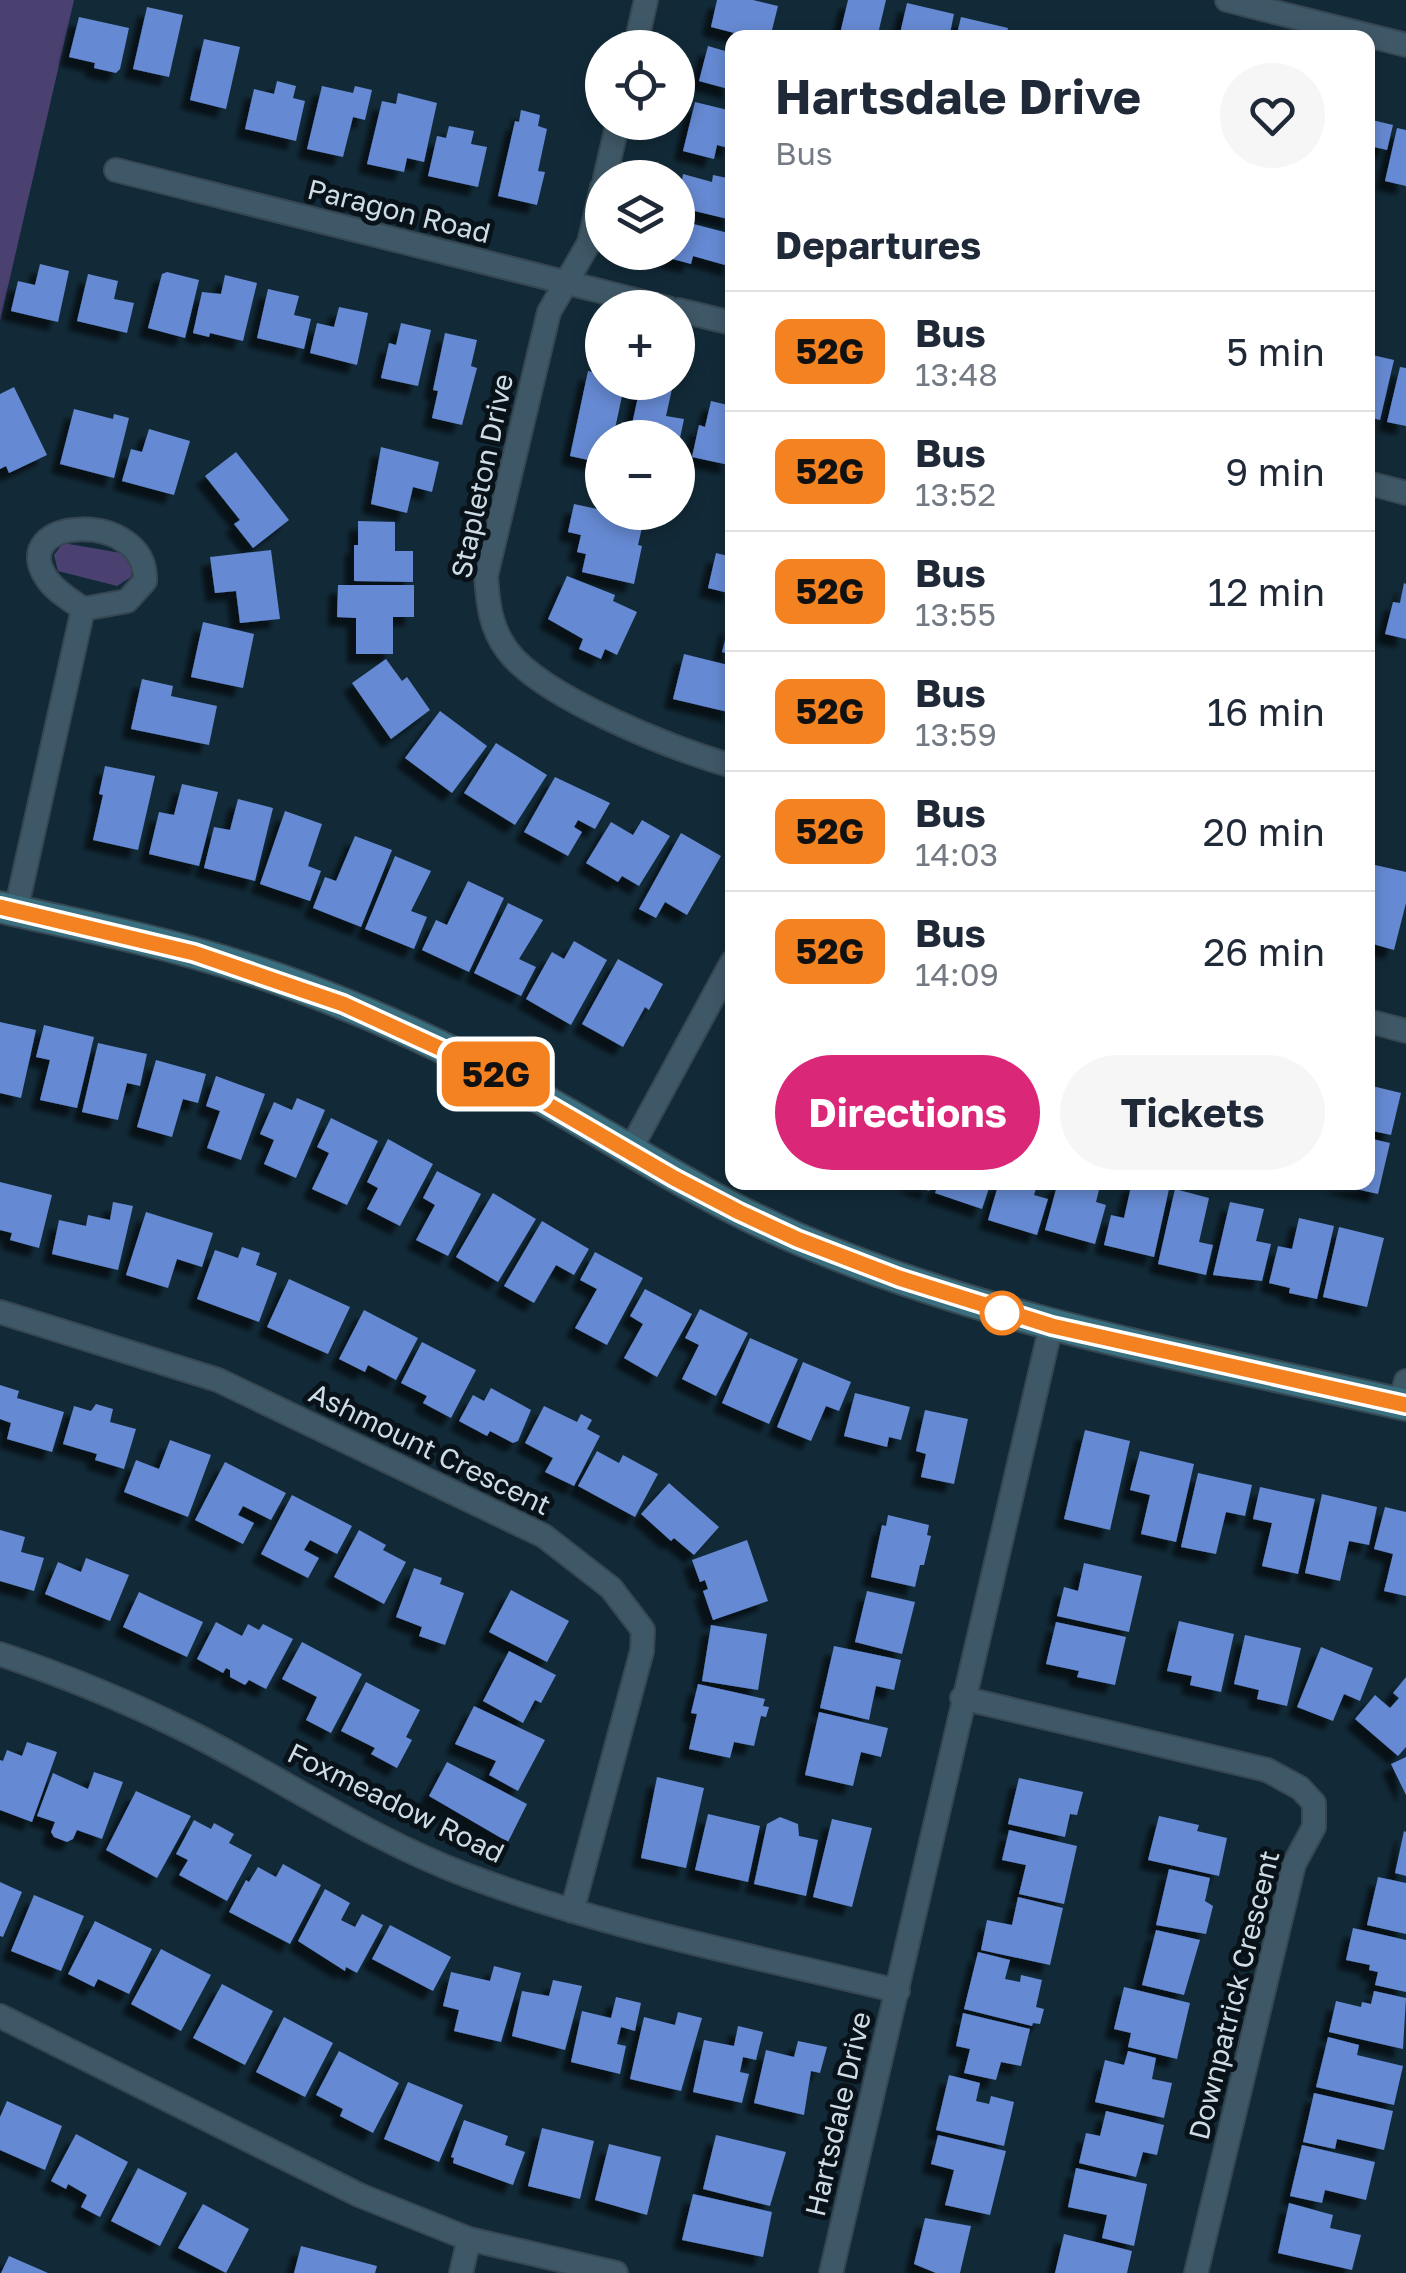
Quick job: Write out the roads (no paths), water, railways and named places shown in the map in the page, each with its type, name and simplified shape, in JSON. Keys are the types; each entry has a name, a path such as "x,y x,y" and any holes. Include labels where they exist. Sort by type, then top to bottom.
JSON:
{"main road":[{"path":"8,909 194,953 343,1004 494,1073 710,1197 797,1239 937,1292 1052,1326 1404,1396"}],"street":[{"path":"639,30 646,0"},
{"path":"1227,0 1346,30"},
{"path":"1375,37 1406,45"},
{"name":"Paragon Road","path":"116,170 595,290"},
{"name":"Stapleton Drive","path":"585,251 549,312 486,576 489,615 505,648 531,677 689,754 725,764"},
{"path":"695,314 725,321"},
{"path":"1375,485 1406,492"},
{"path":"66,528 120,538 133,547 146,566 145,581 127,600 83,609 47,579 40,564 42,546 51,535 66,528"},
{"path":"8,909 83,609"},
{"path":"630,1152 725,975"},
{"path":"1375,1023 1406,1031"},
{"name":"Ashmount Crescent","path":"0,1312 218,1380 544,1536 611,1588 644,1630 642,1651 572,1911"},
{"name":"Hartsdale Drive","path":"831,2273 962,1698 1052,1326"},
{"name":"Foxmeadow Road","path":"0,1654 183,1728 314,1802 463,1874 572,1911 898,1991"},
{"name":"Downpatrick Crescent","path":"962,1698 1268,1770 1300,1788 1314,1803 1314,1827 1294,1864 1196,2273"},
{"path":"0,2016 359,2195 469,2239 616,2273"},
{"path":"461,2273 469,2239"}]}
